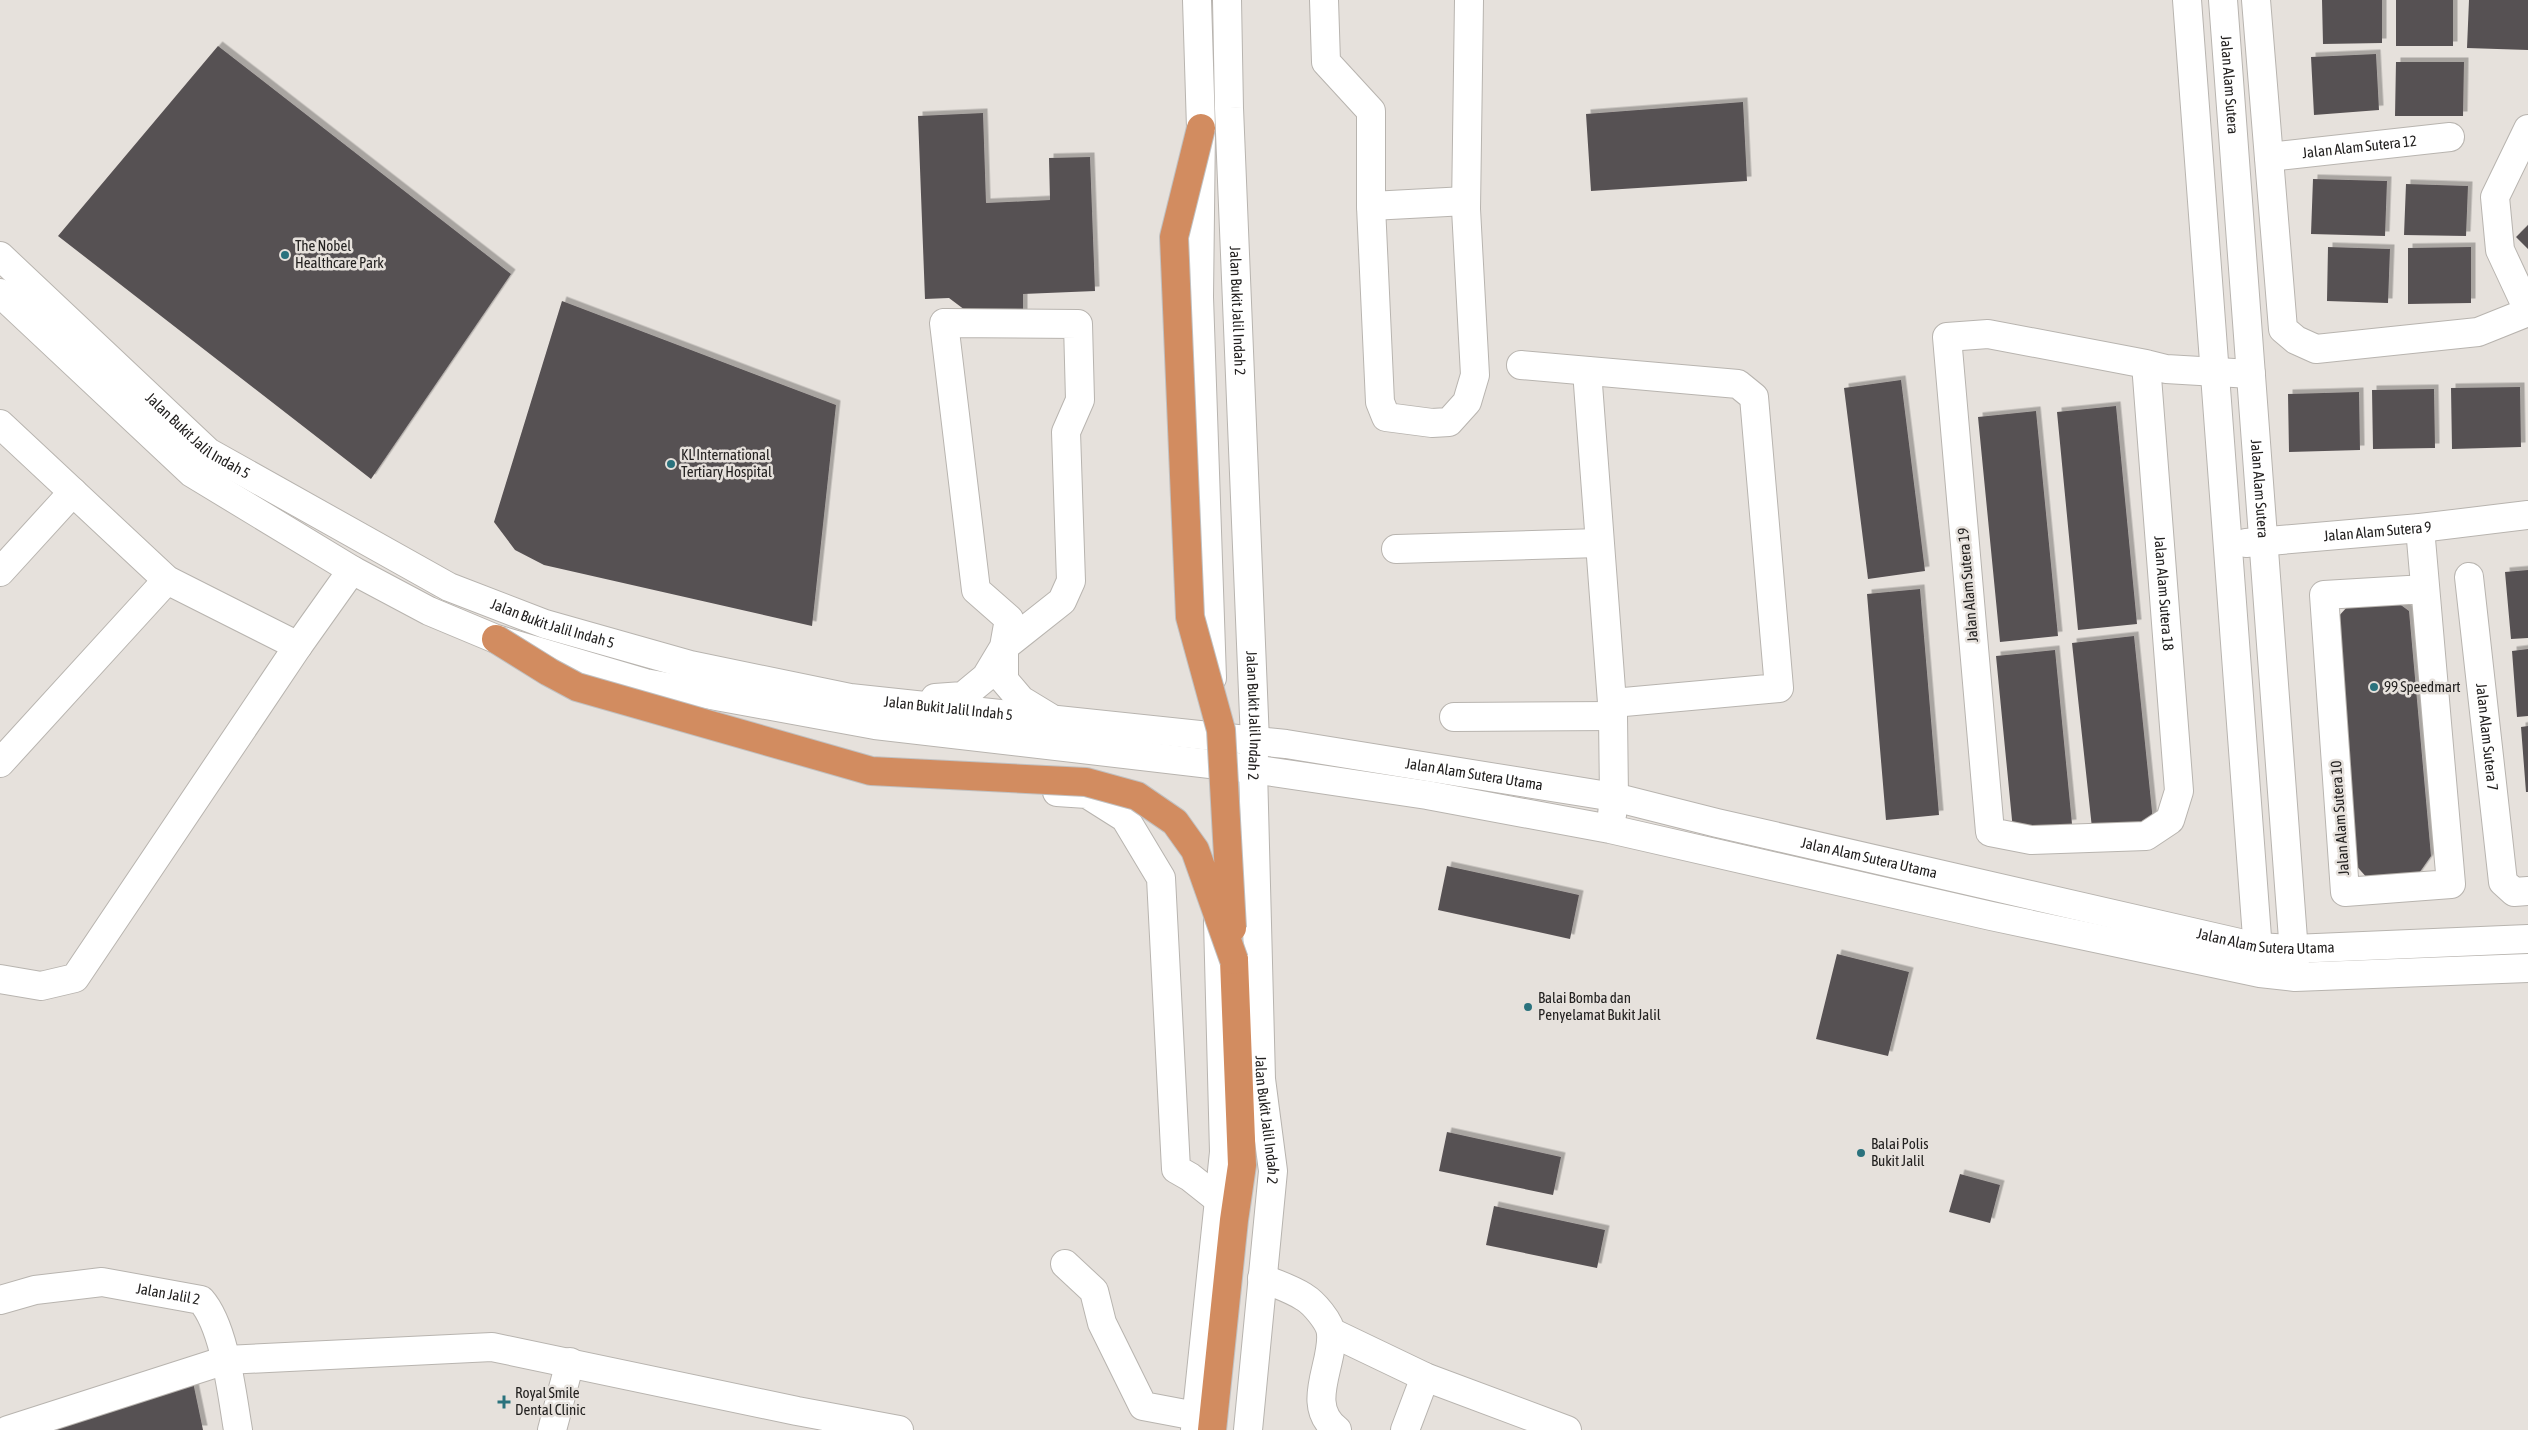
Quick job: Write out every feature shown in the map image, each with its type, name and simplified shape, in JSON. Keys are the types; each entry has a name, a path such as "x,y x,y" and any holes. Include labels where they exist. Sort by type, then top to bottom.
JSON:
{"highway":[{"path":"1201,128 1174,237 1190,617 1221,730 1234,960 1242,1165 1201,1425"},
{"path":"496,639 549,672 577,686 871,771 1086,782 1138,796 1175,822 1195,850 1234,960"}],"street":[{"path":"1064,1264 1094,1291 1102,1323 1143,1406 1201,1425 1224,1152 1214,736 1199,297 1201,128 1197,0"},
{"name":"Jalan Bukit Jalil Indah 2","path":"1227,0 1229,108 1255,741 1253,769 1261,1079 1272,1171 1248,1430"},
{"path":"1324,0 1326,62 1372,111 1371,206 1380,402 1386,417 1440,423 1449,422 1467,402 1475,375 1466,201 1469,0"},
{"path":"2187,0 2260,973"},
{"name":"Jalan Alam Sutera","path":"2223,0 2296,977"},
{"path":"2256,0 2283,329 2296,340 2316,349 2478,332 2528,311 2500,250 2495,197 2528,129"},
{"name":"Jalan Alam Sutera 12","path":"2269,157 2450,137"},
{"path":"1371,206 1466,201"},
{"name":"Jalan Bukit Jalil Indah 5","path":"0,256 208,452 449,587 545,624 690,665 850,698 1214,736"},
{"name":"Jalan Bukit Jalil Indah 5","path":"0,293 192,474 352,570 429,611 496,639 645,683 875,725 1214,766 1253,769"},
{"path":"881,701 963,696 986,678 1004,646 1062,601 1071,581 1066,432 1080,400 1078,324 944,323 976,590 1009,619 1004,646 1004,680 1021,700 1053,720"},
{"name":"Jalan Alam Sutera 19","path":"2146,364 1988,334 1947,337 1990,832 2030,840 2146,836 2170,820"},
{"path":"2146,364 2166,369 2251,374"},
{"name":"Jalan Alam Sutera 18","path":"2146,364 2180,791 2170,820"},
{"path":"1454,717 1613,709 1779,688 1754,397 1738,384 1521,365"},
{"path":"1587,371 1613,709 1614,797 1610,829"},
{"path":"0,424 167,580 298,646"},
{"path":"0,572 73,492"},
{"name":"Jalan Alam Sutera 9","path":"2227,544 2420,528 2528,515"},
{"name":"Jalan Alam Sutera 10","path":"2420,528 2426,590 2451,884 2345,892 2324,595 2426,590"},
{"path":"1396,549 1599,543"},
{"path":"0,979 42,986 75,978 298,646 352,570"},
{"name":"Jalan Alam Sutera 7","path":"2469,577 2503,882 2521,891"},
{"path":"0,763 167,580"},
{"name":"Jalan Alam Sutera Utama","path":"1214,736 1335,751 1614,797 1717,823 2257,946 2293,949 2528,940"},
{"name":"Jalan Alam Sutera Utama","path":"1253,769 1427,795 1530,816 1610,829 1991,916 2260,973 2296,977 2528,968"},
{"path":"890,780 1087,794 1125,818 1161,878 1176,1169 1190,1177 1219,1200"},
{"path":"1530,816 1538,785"},
{"path":"1262,1278 1306,1297 1323,1317 1331,1332 1424,1377 1567,1430"},
{"name":"Jalan Jalil 2","path":"0,1300 34,1290 102,1282 193,1297 201,1300 208,1308 226,1360 238,1430"},
{"path":"1331,1332 1321,1398 1327,1422 1337,1430"},
{"path":"8,1430 226,1360 492,1346 570,1362 795,1421 899,1430"},
{"path":"552,1430 570,1362"},
{"path":"1405,1430 1424,1377"}],"building":[{"path":"2322,0 2382,0 2382,43 2323,44"},
{"path":"2396,0 2453,0 2453,46 2396,46"},
{"path":"2469,0 2528,0 2528,50 2467,48"},
{"name":"The Nobel Healthcare Park","path":"218,46 511,274 371,479 58,236"},
{"path":"2376,54 2379,110 2314,115 2311,57"},
{"path":"2396,62 2464,62 2463,116 2395,116"},
{"path":"1743,102 1747,181 1591,191 1586,114"},
{"path":"983,113 986,203 1050,200 1049,158 1090,157 1095,291 1023,294 1023,320 981,322 949,298 925,299 918,116"},
{"path":"2313,179 2387,181 2385,236 2311,234"},
{"path":"2406,184 2468,186 2466,236 2404,235"},
{"path":"2528,225 2528,249 2516,237"},
{"path":"2328,247 2390,249 2388,303 2327,301"},
{"path":"2471,247 2471,303 2408,304 2408,248"},
{"name":"KL International Tertiary Hospital","path":"562,301 836,405 812,626 544,565 515,550 494,522"},
{"path":"1901,380 1925,571 1868,579 1844,388"},
{"path":"2520,387 2521,447 2452,449 2451,388"},
{"path":"2434,389 2435,448 2373,449 2372,390"},
{"path":"2359,392 2360,450 2289,452 2288,394"},
{"path":"2116,406 2137,624 2078,630 2057,412"},
{"path":"2036,411 2058,636 2000,642 1978,417"},
{"path":"2528,570 2528,638 2511,639 2505,572"},
{"path":"1920,589 1939,815 1886,820 1867,594"},
{"path":"2394,600 2409,611 2431,856 2417,876 2369,880 2352,861 2337,618 2349,605"},
{"path":"2134,636 2153,821 2092,828 2072,643"},
{"path":"2528,649 2528,716 2517,717 2512,651"},
{"path":"2055,650 2072,824 2013,830 1996,656"},
{"path":"2528,726 2528,792 2526,792 2521,727"},
{"path":"1447,866 1579,895 1570,939 1438,910"},
{"path":"1837,954 1909,972 1888,1056 1816,1039"},
{"path":"1447,1132 1561,1157 1553,1195 1439,1171"},
{"path":"1960,1174 2000,1185 1990,1223 1949,1212"},
{"path":"1494,1206 1605,1230 1597,1268 1486,1245"},
{"path":"193,1382 203,1430 49,1430"}],"place":[{"name":"The Nobel Healthcare Park","path":"285,255"},
{"name":"KL International Tertiary Hospital","path":"671,464"},
{"name":"99 Speedmart","path":"2374,687"},
{"name":"Balai Bomba dan Penyelamat Bukit Jalil","path":"1528,1007"},
{"name":"Balai Polis Bukit Jalil","path":"1861,1153"},
{"name":"Royal Smile Dental Clinic","path":"504,1402"}]}
